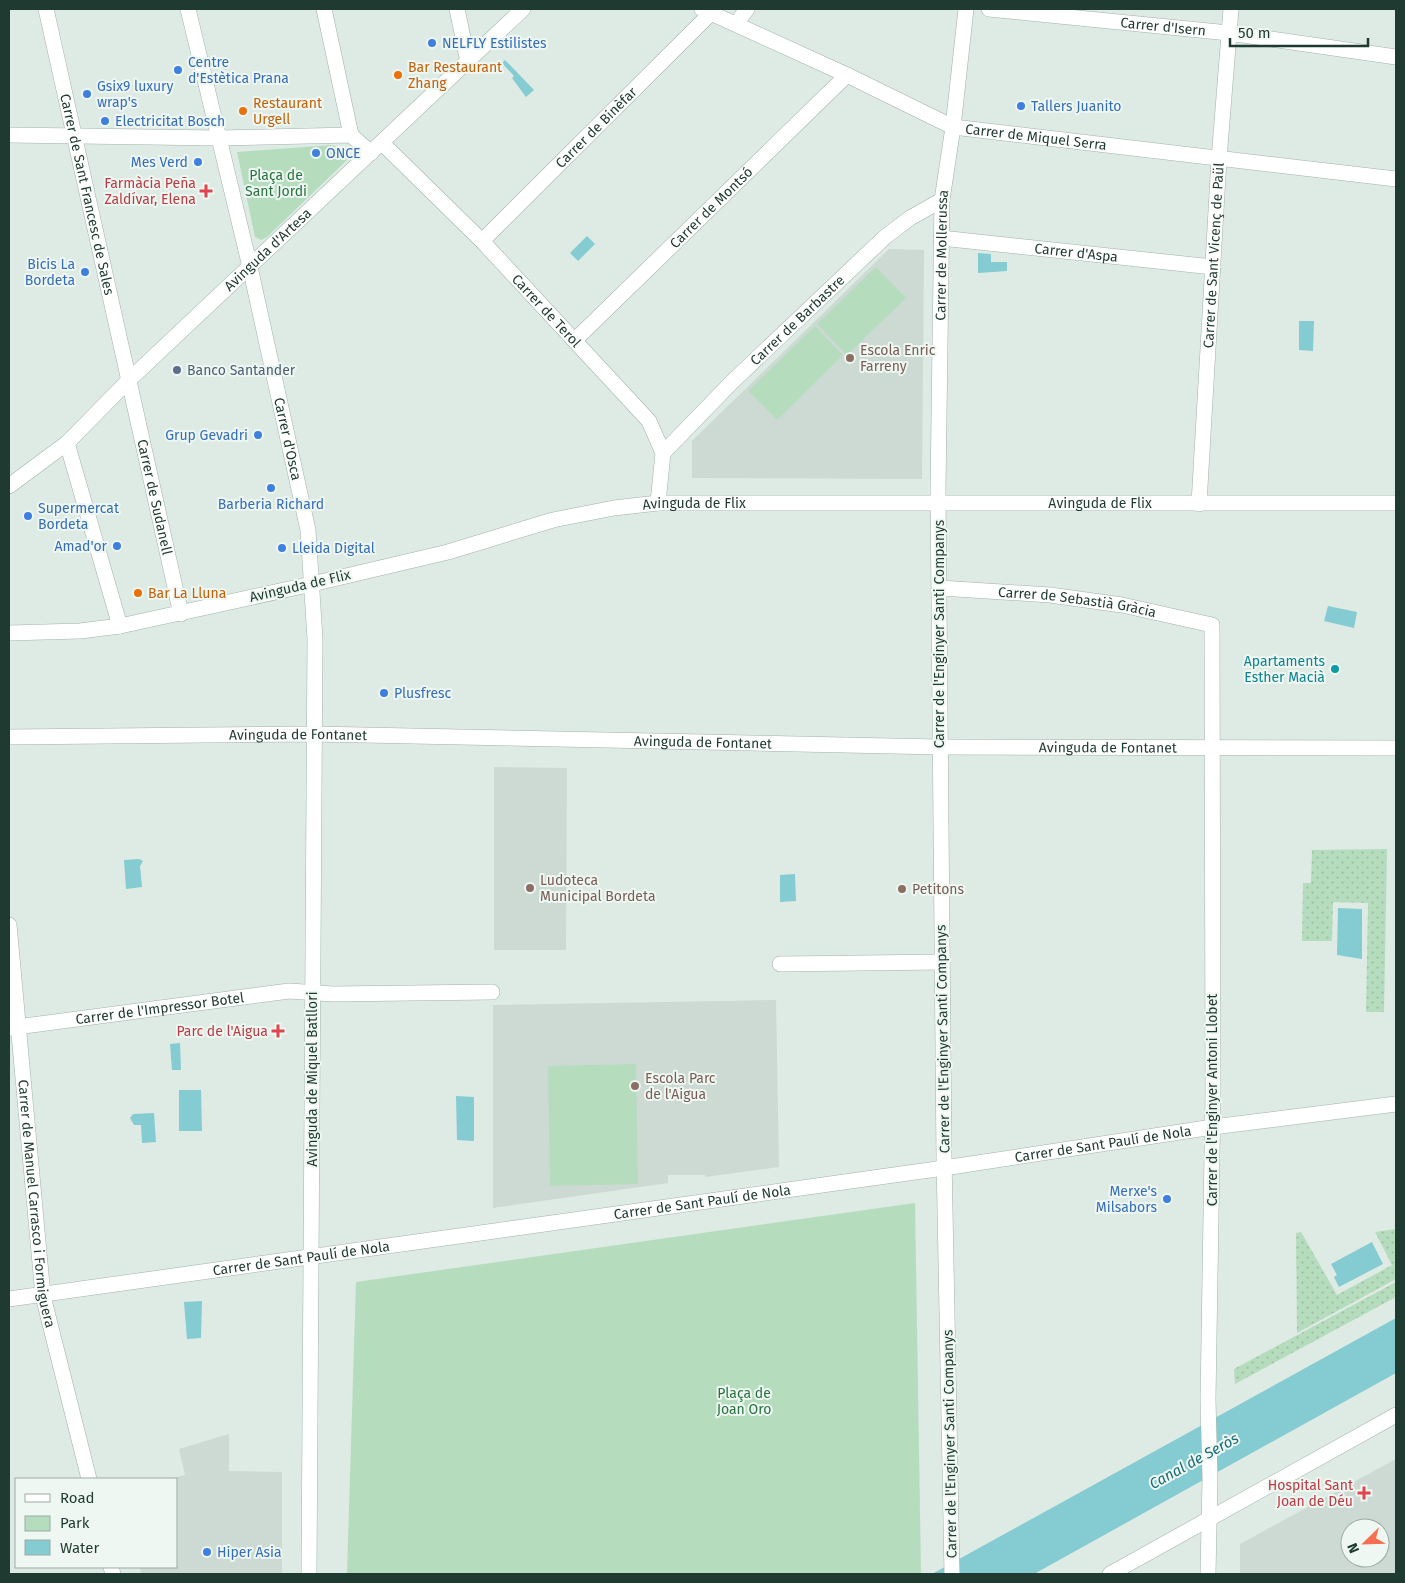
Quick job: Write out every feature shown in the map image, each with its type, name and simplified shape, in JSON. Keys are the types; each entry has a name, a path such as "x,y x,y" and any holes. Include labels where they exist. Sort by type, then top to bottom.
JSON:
{"street":[{"name":"Carrer de Sant Francesc de Sales","path":"46,9 129,380"},
{"path":"188,9 250,267"},
{"path":"324,9 351,135"},
{"path":"457,9 468,62"},
{"name":"Avinguda d'Artesa","path":"9,486 67,443 129,380 523,9"},
{"path":"736,24 747,9"},
{"name":"Carrer de Mollerussa","path":"938,504 942,200 953,128 966,9"},
{"name":"Carrer d'Isern","path":"989,9 1229,34 1396,57"},
{"name":"Carrer de Sant Vicenç de Paül","path":"1199,504 1219,159 1231,9"},
{"name":"Carrer de Miquel Serra","path":"707,11 846,74 953,128 1396,179"},
{"name":"Carrer de Binèfar","path":"482,241 707,11"},
{"name":"Carrer de Montsó","path":"575,340 846,74"},
{"path":"9,135 218,138 351,135 377,148"},
{"name":"Carrer de Terol","path":"377,148 482,241 649,421 663,453 658,503"},
{"name":"Carrer de Barbastre","path":"663,453 732,382 885,237 910,218 942,200"},
{"name":"Carrer d'Aspa","path":"941,238 1214,267"},
{"name":"Carrer d'Osca","path":"250,267 308,530 312,584"},
{"name":"Carrer de Sudanell","path":"129,380 181,614"},
{"path":"67,443 120,626"},
{"name":"Avinguda de Flix","path":"9,633 80,631 120,626 181,614 448,552 552,520 596,511 658,503 1396,503"},
{"name":"Carrer de l'Enginyer Santi Companys","path":"938,504 944,1168 952,1574"},
{"name":"Avinguda de Miquel Batllori","path":"309,1574 315,639 312,584"},
{"name":"Carrer de Sebastià Gràcia","path":"940,588 1050,595 1122,604 1212,625"},
{"name":"Carrer de l'Enginyer Antoni Llobet","path":"1208,1574 1210,1478 1208,1399 1213,1127 1212,625"},
{"name":"Avinguda de Fontanet","path":"9,737 314,734 939,747 1396,748"},
{"name":"Carrer de Manuel Carrasco i Formiguera","path":"9,925 13,1028 43,1296 89,1478"},
{"path":"780,964 942,962"},
{"name":"Carrer de l'Impressor Botel","path":"13,1028 289,991 333,994 492,992"},
{"name":"Carrer de Sant Paulí de Nola","path":"9,1299 43,1296 312,1255 944,1168 1213,1127 1396,1104"},
{"path":"1110,1574 1396,1416"}],"shaded area":[{"name":"Escola Enric Farreny","path":"889,249 924,250 922,479 692,478 692,441"},
{"name":"Ludoteca Municipal Bordeta","path":"494,767 567,768 566,950 494,950"},
{"name":"Escola Parc de l'Aigua","path":"776,1000 779,1167 705,1177 705,1175 668,1175 668,1183 493,1208 493,1005"},
{"path":"229,1434 229,1471 282,1472 282,1574 141,1574 140,1568 178,1568 178,1478 173,1478 185,1475 179,1449"},
{"name":"Hospital Sant Joan de Déu","path":"1396,1459 1396,1574 1240,1574 1240,1544"}],"green space":[{"name":"Plaça de Sant Jordi","path":"332,145 348,151 347,160 267,237 261,240 255,237 237,152"},
{"path":"876,267 906,298 847,355 817,324"},
{"path":"815,326 843,355 777,420 748,391"},
{"path":"1387,849 1384,1012 1366,1012 1368,903 1333,902 1332,941 1302,941 1303,883 1311,883 1312,850"},
{"path":"636,1064 638,1184 550,1186 548,1066"},
{"name":"Plaça de Joan Oro","path":"915,1203 921,1574 347,1574 356,1282"},
{"path":"1396,1229 1396,1279 1297,1333 1296,1233 1301,1232 1337,1295 1392,1265 1375,1232"},
{"path":"1396,1282 1396,1297 1235,1384 1234,1369"}],"water":[{"path":"505,60 534,90 526,97 512,78 514,76 502,63"},
{"path":"587,236 595,244 578,261 570,253"},
{"path":"978,253 991,254 991,262 1007,262 1007,271 978,273"},
{"path":"1299,321 1314,321 1313,351 1299,350"},
{"path":"1328,606 1357,612 1354,628 1324,621"},
{"path":"139,859 143,861 140,866 142,887 126,889 124,860"},
{"path":"795,874 796,901 780,902 780,875"},
{"path":"1338,908 1362,909 1362,959 1337,955"},
{"path":"180,1043 181,1070 172,1070 170,1044"},
{"path":"179,1090 201,1090 202,1131 179,1131"},
{"path":"456,1096 474,1097 474,1141 457,1140"},
{"path":"154,1113 156,1142 142,1143 141,1125 134,1125 130,1118 133,1114"},
{"path":"1372,1242 1383,1264 1339,1287 1334,1277 1337,1275 1331,1264"},
{"path":"202,1301 201,1338 187,1339 184,1302"},
{"name":"Canal de Seròs","path":"1396,1318 1396,1373 1034,1574 932,1574"}],"place":[{"name":"NELFLY Estilistes","path":"432,43"},
{"name":"Centre d'Estètica Prana","path":"178,70"},
{"name":"Bar Restaurant Zhang","path":"398,75"},
{"name":"Gsix9 luxury wrap's","path":"87,94"},
{"name":"Tallers Juanito","path":"1021,106"},
{"name":"Restaurant Urgell","path":"243,111"},
{"name":"Electricitat Bosch","path":"105,121"},
{"name":"ONCE","path":"316,153"},
{"name":"Mes Verd","path":"198,162"},
{"name":"Farmàcia Peña Zaldívar, Elena","path":"206,191"},
{"name":"Bicis La Bordeta","path":"85,272"},
{"name":"Escola Enric Farreny","path":"850,358"},
{"name":"Banco Santander","path":"177,370"},
{"name":"Grup Gevadri","path":"258,435"},
{"name":"Barberia Richard","path":"271,488"},
{"name":"Supermercat Bordeta","path":"28,516"},
{"name":"Amad'or","path":"117,546"},
{"name":"Lleida Digital","path":"282,548"},
{"name":"Bar La Lluna","path":"138,593"},
{"name":"Apartaments Esther Macià","path":"1335,669"},
{"name":"Plusfresc","path":"384,693"},
{"name":"Ludoteca Municipal Bordeta","path":"530,888"},
{"name":"Petitons","path":"902,889"},
{"name":"Parc de l'Aigua","path":"278,1031"},
{"name":"Escola Parc de l'Aigua","path":"635,1086"},
{"name":"Merxe's Milsabors","path":"1167,1199"},
{"name":"Hospital Sant Joan de Déu","path":"1364,1493"},
{"name":"Hiper Asia","path":"207,1552"}]}
